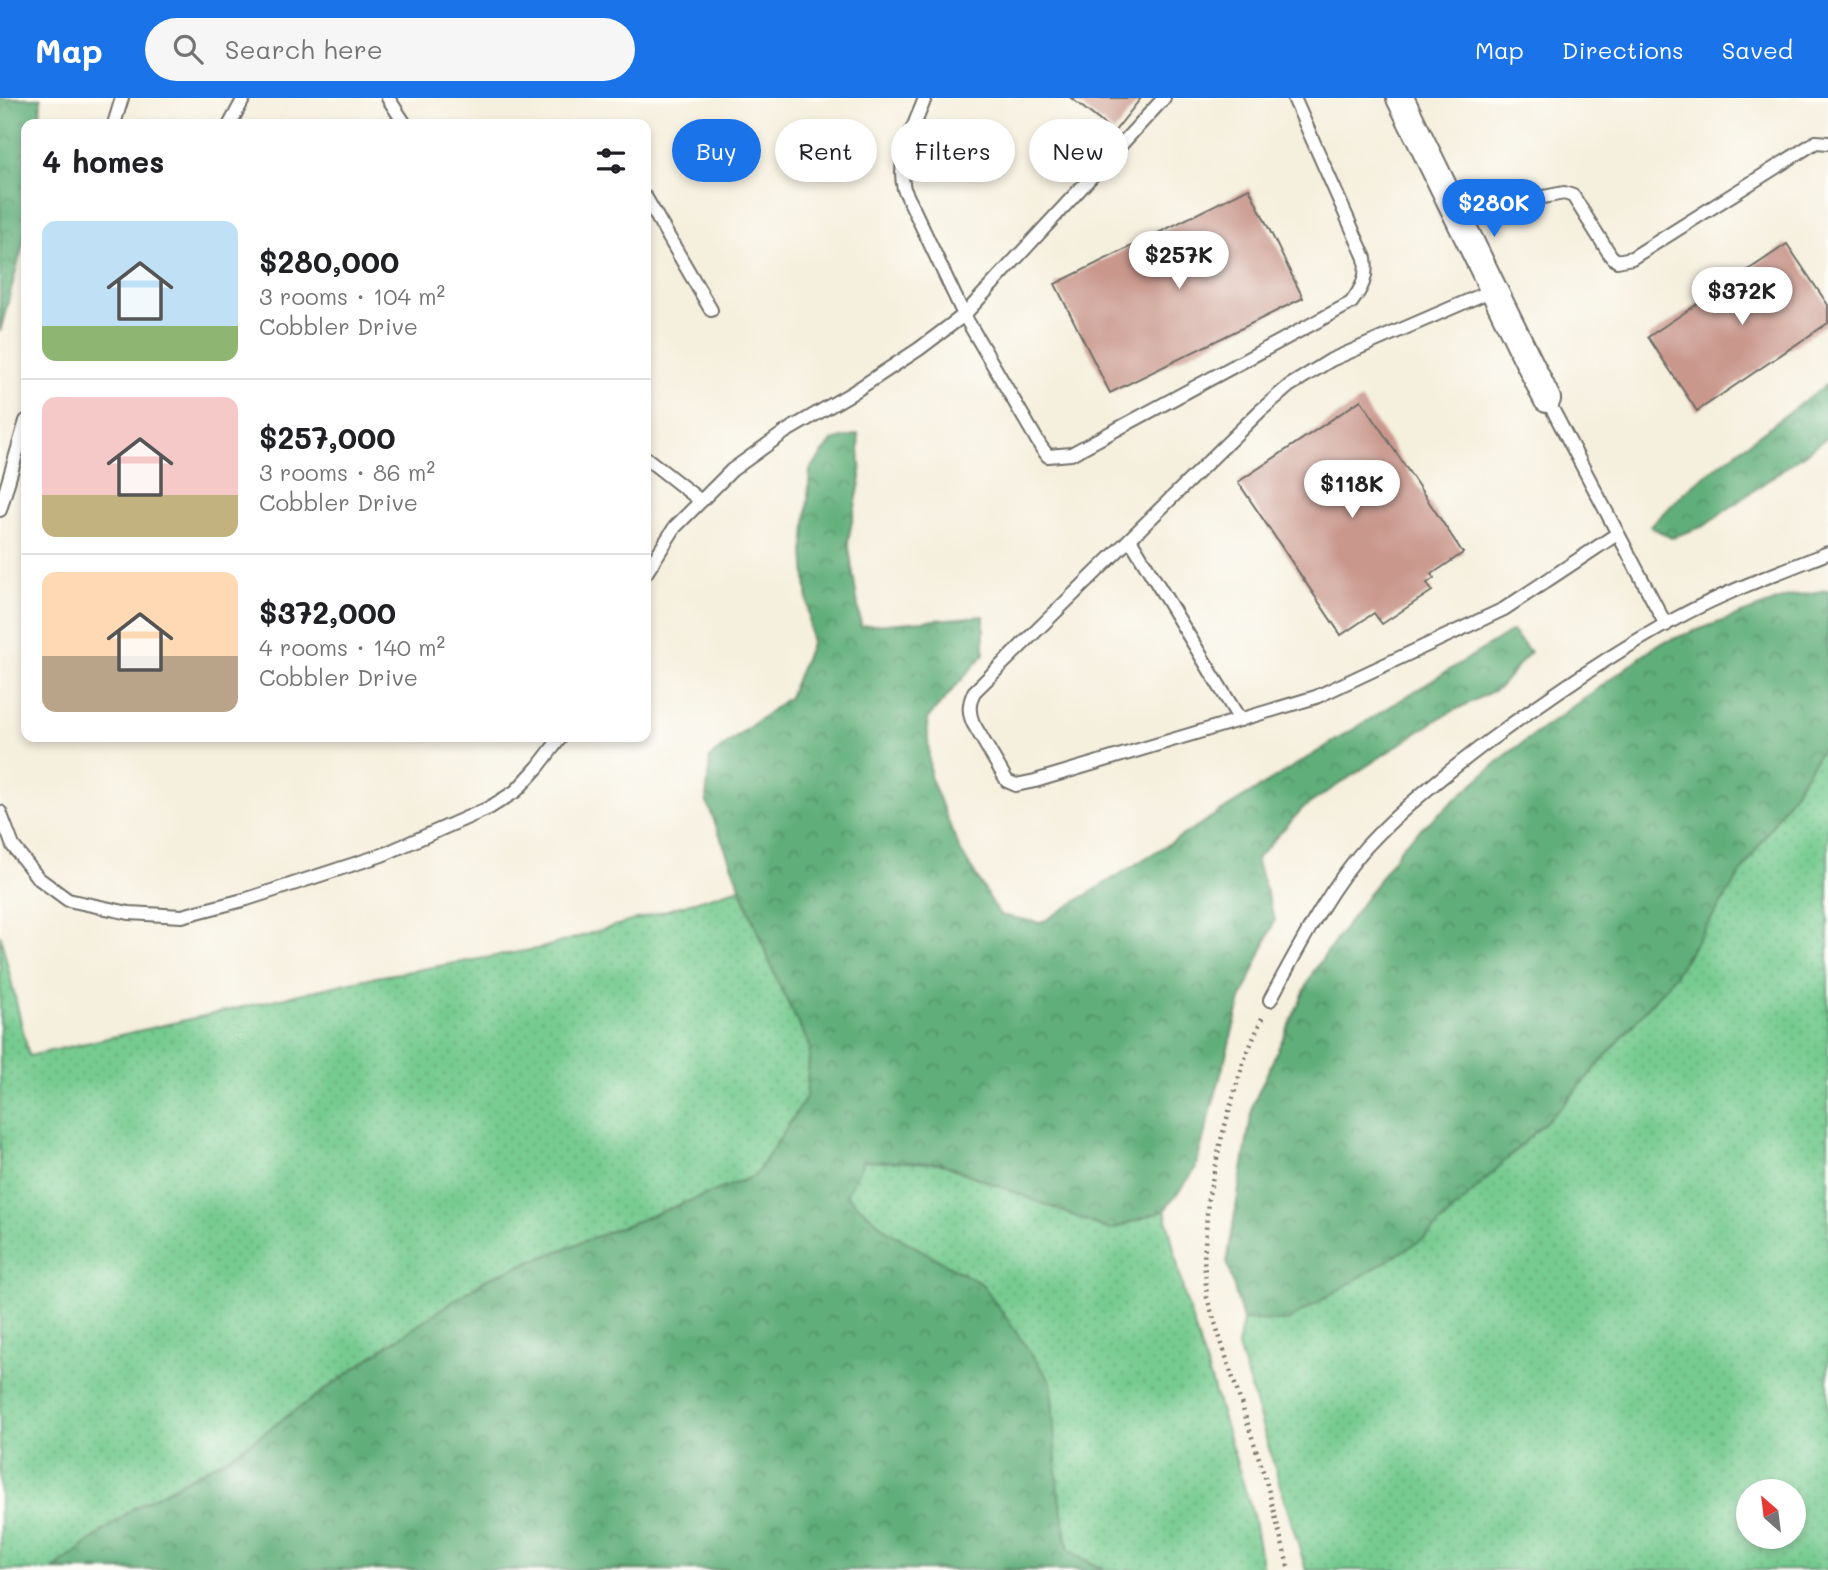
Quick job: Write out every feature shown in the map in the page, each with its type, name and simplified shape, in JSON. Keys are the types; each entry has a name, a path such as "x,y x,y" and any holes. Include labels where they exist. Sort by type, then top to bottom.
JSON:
{"street":[{"path":"1400,98 1547,400"}],"lane":[{"path":"116,119 122,98"},
{"path":"233,119 244,98"},
{"path":"388,98 402,119"},
{"path":"925,98 905,148 900,174 904,190 964,316 1048,456 1071,454 1351,303 1365,281 1365,258 1294,98"},
{"path":"651,565 675,527 732,470 785,432 852,393 919,349 964,316 1164,98"},
{"path":"1456,214 1564,193 1573,196 1611,256 1617,261 1623,261 1632,258 1816,142 1828,143"},
{"path":"651,207 710,310"},
{"path":"1493,290 1341,355 1308,372 1260,411 974,692 969,703 973,723 1007,781 1016,785 1035,781 1316,697 1488,618 1617,534"},
{"path":"1547,400 1666,625"},
{"path":"0,510 21,438"},
{"path":"651,462 701,501"},
{"path":"1130,539 1240,720"},
{"path":"1270,1000 1316,916 1365,848 1430,786 1511,725 1607,659 1666,625 1762,578 1828,553"},
{"path":"0,812 13,846 38,878 68,900 129,913 182,916 247,899 382,855 489,808 516,791 558,742"}],"path":[{"path":"1270,1000 1243,1063 1222,1136 1208,1199 1203,1260 1207,1298 1265,1478 1289,1570"}],"green space":[{"path":"0,98 41,98 40,119 21,119 21,252 0,332"},
{"path":"1828,383 1828,437 1704,526 1671,538 1650,526 1691,486"},
{"path":"858,434 861,478 848,541 861,626 984,616 984,654 927,719 930,776 959,848 1000,915 1041,923 1512,631 1530,652 1499,688 1441,717 1303,808 1256,859 1275,920 1241,1000 1195,1170 1165,1210 1110,1230 940,1163 864,1161 846,1195 889,1232 983,1285 1051,1382 1058,1491 1069,1551 1104,1570 52,1570 134,1508 234,1454 488,1278 755,1176 806,1098 810,1046 779,985 706,800 710,757 789,697 811,644 804,552 810,470 832,441"},
{"path":"1828,590 1828,740 1669,983 1564,1104 1425,1238 1287,1321 1243,1320 1227,1262 1253,1104 1313,972 1405,843 1506,755 1659,644 1788,597"},
{"path":"1828,740 1828,1570 1306,1570 1238,1347 1243,1320 1287,1320 1564,1104 1669,983"},
{"path":"740,888 779,985 810,1046 806,1098 755,1176 488,1278 234,1454 134,1508 52,1570 0,1570 0,934 29,1056 365,979 542,948"},
{"path":"863,1161 940,1163 1110,1230 1165,1210 1184,1294 1253,1515 1263,1570 1104,1570 1069,1551 1058,1491 983,1285 889,1232 846,1195"}],"building":[{"path":"1071,98 1141,98 1124,119 1098,119"},
{"path":"1249,188 1303,298 1110,393 1055,284"},
{"path":"1787,244 1828,305 1828,323 1697,411 1648,337"},
{"path":"1361,400 1463,553 1432,574 1434,578 1427,583 1432,591 1382,624 1374,613 1341,635 1238,482"}]}
